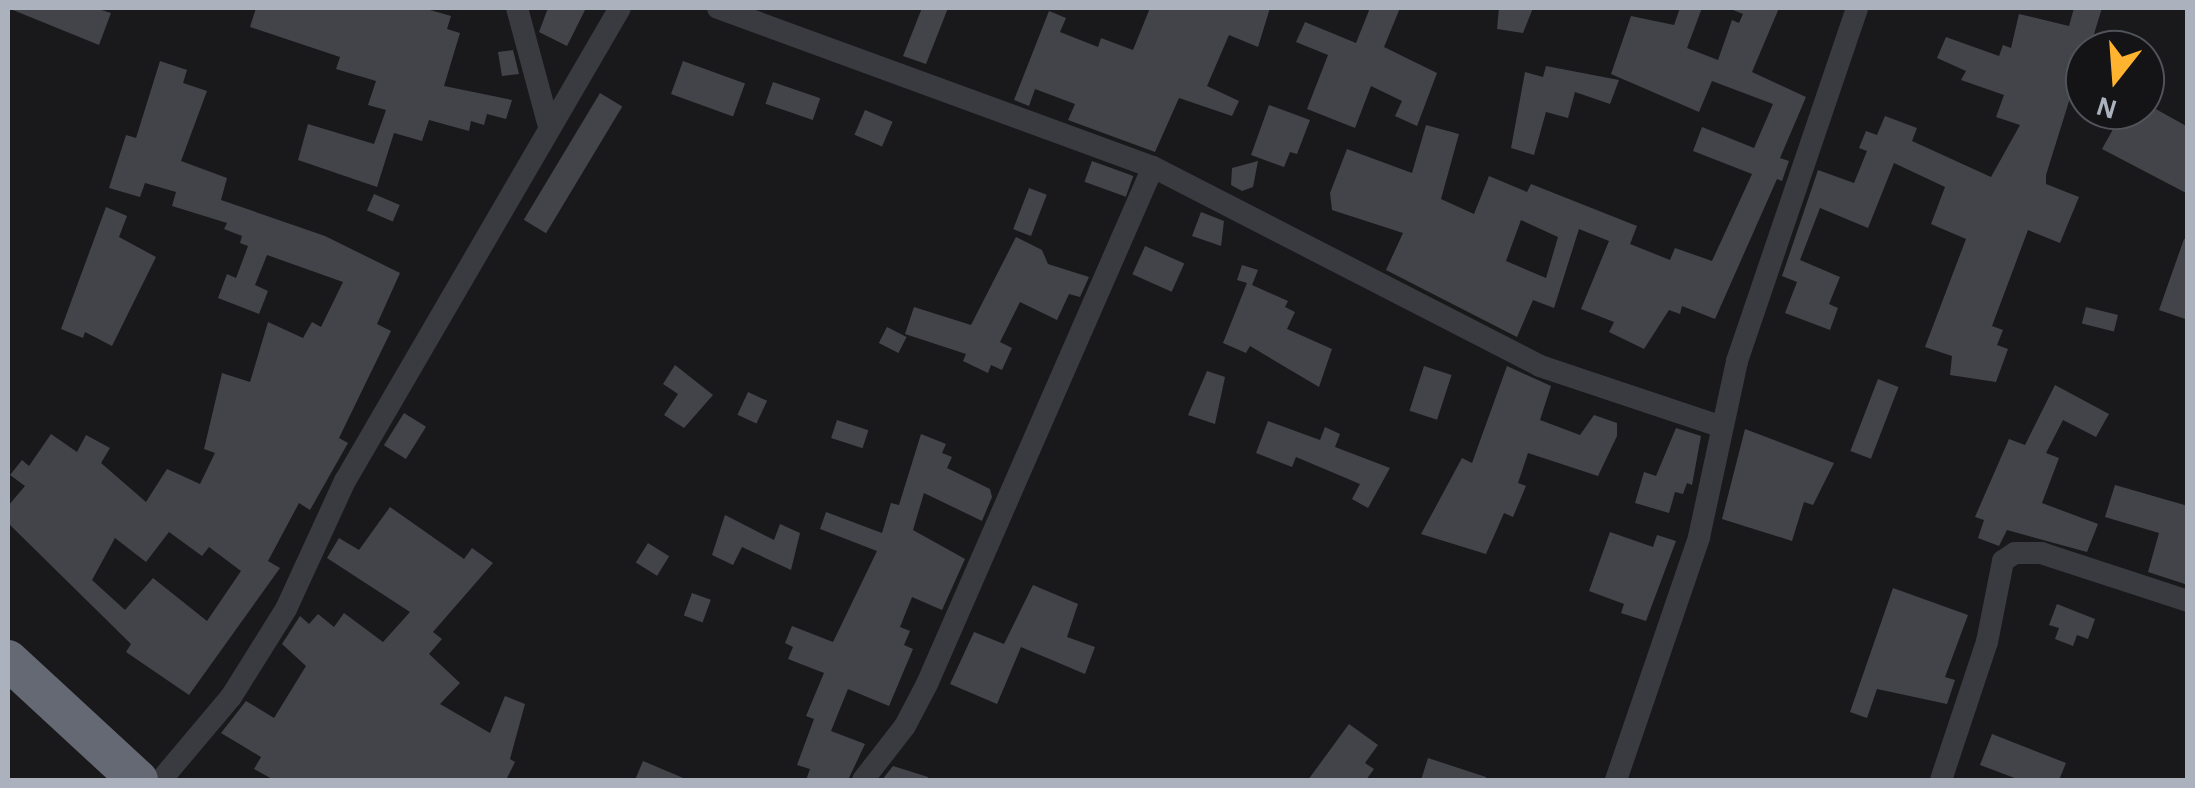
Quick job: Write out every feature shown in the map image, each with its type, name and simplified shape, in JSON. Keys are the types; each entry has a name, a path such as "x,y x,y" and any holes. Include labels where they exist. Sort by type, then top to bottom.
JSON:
{"highway":[{"path":"8,660 138,780"}],"street":[{"path":"517,8 549,127"},
{"path":"161,780 231,696 286,609 344,481 620,8"},
{"path":"718,8 1152,167 1540,366 1722,427"},
{"path":"1616,780 1699,538 1722,427 1754,308 1857,8"},
{"path":"863,780 894,743 927,684 1152,167"},
{"path":"1941,780 1987,642 2003,561 2015,553 2041,552 2188,601"}],"building":[{"path":"8,8 95,8 111,13 99,45"},
{"path":"256,8 423,8 451,16 447,29 460,33 444,86 512,100 506,119 487,114 484,125 471,121 469,131 429,120 422,141 394,133 377,187 298,160 308,124 374,144 386,110 368,105 376,81 336,69 340,57 250,27"},
{"path":"548,8 586,8 567,46 539,32"},
{"path":"922,8 948,8 926,64 903,56"},
{"path":"1150,8 1270,8 1258,47 1229,35 1207,86 1239,101 1232,116 1179,98 1155,152 1068,120 1075,104 1035,89 1029,106 1014,100 1049,11 1066,18 1060,32 1098,47 1101,38 1133,50"},
{"path":"1370,8 1400,8 1384,47 1437,73 1417,126 1395,116 1402,101 1371,86 1355,128 1307,109 1328,55 1296,42 1305,22 1356,43"},
{"path":"1499,8 1533,8 1523,33 1497,29"},
{"path":"1680,8 1702,8 1687,48 1718,60 1732,20 1739,23 1743,14 1728,8 1779,8 1752,72 1806,97 1780,158 1789,161 1782,181 1777,179 1715,319 1682,306 1680,314 1669,310 1644,349 1609,332 1614,322 1581,309 1609,241 1579,229 1554,308 1533,300 1517,337 1386,270 1403,233 1332,210 1330,193 1347,149 1412,173 1426,125 1459,134 1441,199 1474,214 1489,176 1527,192 1531,184 1637,226 1630,244 1670,260 1675,248 1712,261 1752,174 1693,151 1702,127 1754,148 1773,104 1712,81 1699,112 1611,74 1631,16 1674,25","holes":["1521,220 1558,237 1546,278 1506,261"]},
{"path":"2074,8 2102,8 2095,30 2065,30 2065,114 2046,175 2046,184 2079,197 2060,243 2028,230 1992,326 2003,330 1997,345 2008,349 1996,382 1950,375 1952,356 1925,347 1966,239 1931,224 1945,187 1894,163 1868,228 1820,208 1800,260 1840,277 1829,304 1838,308 1830,330 1785,313 1797,282 1782,276 1818,170 1854,183 1867,151 1859,148 1866,131 1877,135 1885,116 1917,128 1912,141 1991,177 2020,125 1996,117 2004,95 1961,80 1966,71 1937,58 1946,37 1999,56 2003,45 2011,48 2019,14 2069,26"},
{"path":"513,50 519,74 502,76 498,52"},
{"path":"160,61 187,70 183,83 207,91 181,161 227,178 221,200 325,236 400,273 377,324 391,331 339,438 348,443 310,510 299,503 268,561 280,568 189,695 126,652 131,644 8,523 8,506 25,486 10,475 22,460 29,466 51,434 77,452 86,435 110,448 101,463 146,502 167,469 200,484 215,453 204,449 222,373 250,382 268,322 303,338 312,322 321,327 343,282 267,255 255,285 268,291 259,314 218,298 227,274 236,278 248,246 240,243 242,236 224,229 227,223 172,206 176,192 145,183 140,197 109,188 126,135 136,138","holes":["169,532 202,556 209,547 241,571 207,621 153,578 125,610 92,580 115,538 146,562"]},
{"path":"683,61 745,84 733,116 671,94"},
{"path":"1546,66 1619,80 1610,104 1575,92 1568,118 1546,112 1534,155 1511,148 1525,72 1543,77"},
{"path":"773,82 820,98 813,120 766,104"},
{"path":"600,93 622,106 546,233 524,220"},
{"path":"1269,105 1310,120 1297,154 1290,152 1284,167 1251,155"},
{"path":"865,110 893,122 882,147 854,135"},
{"path":"2165,114 2188,127 2188,194 2102,149 2113,130 2165,130"},
{"path":"1092,161 1133,176 1126,197 1084,182"},
{"path":"1258,161 1253,187 1242,191 1231,185 1232,168"},
{"path":"1029,188 1047,195 1031,236 1013,229"},
{"path":"374,194 400,205 393,222 367,211"},
{"path":"106,207 127,216 119,237 156,257 112,346 85,332 83,338 61,329"},
{"path":"1201,212 1224,221 1221,246 1192,236"},
{"path":"1016,237 1042,250 1048,264 1089,277 1080,297 1069,294 1057,320 1020,302 1000,342 1012,348 1002,370 991,365 988,373 963,361 966,354 905,334 914,307 971,325"},
{"path":"2184,239 2188,240 2188,320 2159,310"},
{"path":"1145,246 1184,263 1172,292 1132,274"},
{"path":"1242,265 1258,270 1252,285 1288,301 1285,307 1295,312 1287,329 1332,349 1319,387 1250,346 1246,353 1223,343 1247,283 1237,280"},
{"path":"2086,307 2118,315 2114,331 2082,323"},
{"path":"887,327 907,337 898,353 879,343"},
{"path":"675,365 713,395 684,428 664,415 678,394 663,384"},
{"path":"1424,366 1452,375 1437,420 1409,411"},
{"path":"1507,366 1551,386 1540,420 1580,435 1594,415 1617,423 1617,436 1598,476 1528,453 1518,483 1526,486 1513,517 1504,513 1486,554 1421,534 1462,458 1472,463"},
{"path":"1207,371 1225,377 1215,424 1188,415"},
{"path":"1878,379 1899,387 1871,459 1850,451"},
{"path":"2055,385 2109,414 2096,437 2063,420 2046,453 2059,458 2042,503 2098,524 2087,552 2007,530 1999,546 1978,538 1984,520 1975,517 2009,439 2025,445"},
{"path":"748,392 767,401 756,424 737,415"},
{"path":"404,413 426,427 406,459 384,445"},
{"path":"837,420 868,430 863,448 831,438"},
{"path":"1268,421 1320,440 1325,427 1340,434 1335,447 1390,468 1368,508 1352,499 1360,484 1296,457 1292,467 1256,453"},
{"path":"1676,428 1701,436 1692,485 1687,483 1683,494 1675,492 1669,513 1635,503 1644,472 1656,476"},
{"path":"1745,429 1834,463 1813,505 1804,502 1792,541 1722,519"},
{"path":"921,434 946,444 942,453 952,457 947,468 990,489 992,497 982,521 924,493 913,530 965,559 942,610 912,597 900,627 910,631 904,645 913,649 889,706 848,689 831,731 865,744 848,780 806,780 810,769 797,765 814,719 806,716 824,673 788,659 793,647 785,643 792,626 833,642 877,551 820,529 826,512 882,533 891,503 899,505"},
{"path":"2115,485 2188,506 2188,585 2148,572 2159,533 2105,517"},
{"path":"390,507 464,559 472,548 493,563 433,632 442,639 429,654 460,683 440,704 490,733 505,696 525,704 510,759 515,762 506,780 274,780 254,769 261,757 221,733 246,701 274,718 306,666 282,644 300,616 309,624 318,614 334,627 344,613 383,642 410,612 327,558 339,538 359,550"},
{"path":"725,515 774,540 780,524 800,533 791,570 742,547 733,565 712,555"},
{"path":"1610,532 1653,547 1657,535 1676,541 1646,621 1621,613 1624,604 1589,591"},
{"path":"648,543 669,556 657,576 636,563"},
{"path":"1033,585 1078,604 1067,637 1095,647 1085,674 1021,647 997,704 950,684 974,632 1004,644"},
{"path":"1893,588 1968,615 1945,677 1955,680 1947,704 1877,689 1867,718 1850,712"},
{"path":"692,593 711,600 703,622 684,616"},
{"path":"2057,604 2095,619 2088,639 2077,635 2073,646 2055,639 2059,628 2049,625"},
{"path":"1349,724 1378,745 1365,763 1374,769 1366,780 1308,780"},
{"path":"1992,734 2066,763 2059,780 2020,780 1980,765"},
{"path":"1428,758 1486,777 1486,780 1421,780"},
{"path":"643,761 688,780 635,780"},
{"path":"893,766 928,777 928,780 882,780"}]}
